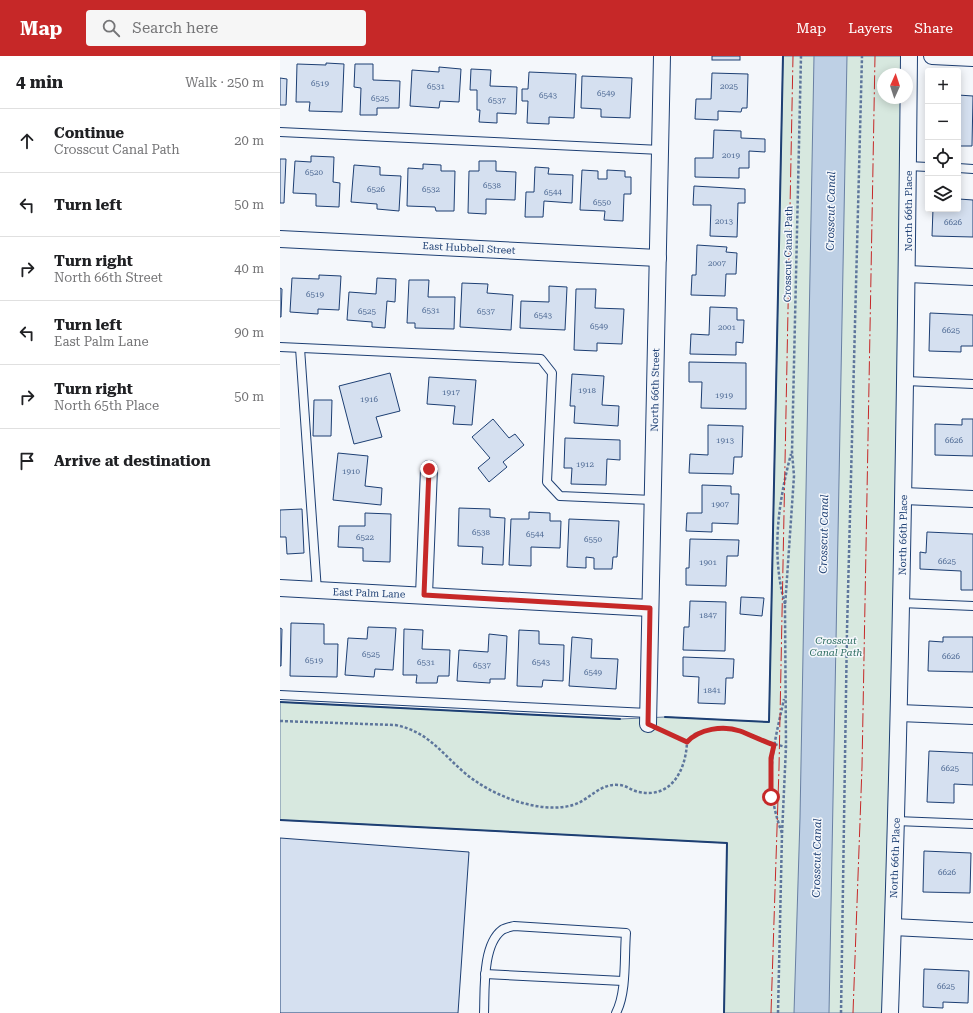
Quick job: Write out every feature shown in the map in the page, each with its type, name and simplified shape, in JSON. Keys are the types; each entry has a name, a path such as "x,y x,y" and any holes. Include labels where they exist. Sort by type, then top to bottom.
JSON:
{"street":[{"name":"North 66th Street","path":"648,719 662,56"},
{"name":"North 66th Place","path":"890,1013 904,496 908,274 909,56"},
{"path":"932,56 973,58"},
{"name":"East Hubbell Street","path":"280,239 658,258"},
{"path":"908,274 973,277"},
{"path":"424,595 429,469"},
{"path":"904,496 973,499"},
{"name":"East Palm Lane","path":"280,588 650,608"},
{"path":"899,713 973,716"},
{"path":"893,927 973,931"}],"lane":[{"path":"280,132 661,150"},
{"path":"908,166 925,167"},
{"path":"961,168 973,169"},
{"path":"280,347 541,359 552,373 547,482 560,496 653,500"},
{"path":"300,348 317,591"},
{"path":"906,381 973,384"},
{"path":"901,603 973,606"},
{"path":"280,695 648,719"},
{"path":"896,821 973,824"},
{"path":"484,1013 485,974 489,950 495,937 503,929 514,926 626,933 621,1004 616,1013"},
{"path":"485,974 623,981"}],"path":[{"name":"Crosscut Canal Path","path":"778,1013 782,834 786,747 785,607 794,476 792,452 801,56"},
{"path":"841,1013 847,630 862,56"},
{"name":"Crosscut Canal Path","path":"785,607 779,586 777,530 780,503 792,452"},
{"name":"Crosscut Canal Path","path":"782,834 771,797 771,758 785,695"},
{"path":"648,719 687,742"},
{"path":"280,721 395,725 410,728 422,734 466,774 482,785 520,802 541,807 557,808 574,805 597,789 606,785 620,784 639,792 656,793 677,779 687,754 687,742 695,734 707,730 739,730 762,741 786,747"}],"green space":[{"path":"783,56 909,56 909,68 877,68 877,104 908,104 890,1013 724,1013 727,843 280,820 280,702 620,719 665,717 769,722"}],"water":[{"name":"Crosscut Canal","path":"814,56 847,56 829,1013 794,1013 800,818"}],"building":[{"path":"712,56 740,56 740,60 712,60"},
{"path":"326,63 344,64 342,112 309,111 310,102 296,102 297,64 326,65"},
{"path":"355,64 373,64 373,80 400,81 399,108 377,108 377,115 360,115 361,88 354,87"},
{"path":"439,67 461,69 459,102 440,101 439,108 410,106 412,70 439,72"},
{"path":"471,69 491,70 490,86 517,87 516,114 497,113 497,123 479,122 480,110 477,110 477,90 470,90"},
{"path":"529,72 576,74 574,118 549,117 549,124 527,123 528,101 522,101 522,89 528,89"},
{"path":"712,73 748,74 747,108 742,108 741,112 718,111 718,120 695,119 696,99 711,99"},
{"path":"582,76 632,78 630,118 601,117 601,109 581,108"},
{"path":"280,78 287,79 286,105 280,105"},
{"path":"961,95 973,96 972,146 961,146"},
{"path":"714,130 741,131 741,138 765,139 765,152 749,151 749,168 739,168 739,178 695,177 695,158 713,158"},
{"path":"311,156 334,157 333,182 340,183 339,207 316,206 316,194 293,193 295,161 311,162"},
{"path":"280,159 286,159 284,203 280,203"},
{"path":"479,161 496,161 496,171 516,172 515,200 486,199 486,214 468,213 469,171 479,171"},
{"path":"423,164 441,165 441,171 455,171 454,211 436,211 435,207 407,206 408,168 423,169"},
{"path":"354,165 380,167 380,175 401,176 399,211 377,209 377,204 351,202"},
{"path":"535,167 549,168 548,174 573,175 572,203 544,201 543,217 525,217 526,192 534,192"},
{"path":"582,170 598,171 598,179 607,179 607,170 625,171 625,177 631,177 631,194 624,194 623,221 604,220 605,211 580,210"},
{"path":"694,186 745,189 745,203 738,203 737,237 710,236 711,205 693,205"},
{"path":"961,199 973,200 973,237 932,236 933,212 961,212"},
{"path":"697,245 727,247 726,252 737,253 736,274 726,274 725,296 691,295 692,275 696,275"},
{"path":"319,275 341,276 339,310 318,309 318,314 290,312 292,278 319,279"},
{"path":"377,278 396,279 395,302 387,301 385,328 372,327 372,322 347,320 349,292 376,294"},
{"path":"409,280 429,280 428,297 455,297 454,329 415,328 415,323 407,323"},
{"path":"462,283 488,284 487,293 513,295 511,330 460,327"},
{"path":"549,286 567,287 565,330 520,328 521,301 549,302"},
{"path":"280,288 282,289 281,317 280,317"},
{"path":"576,289 596,289 595,308 624,309 622,344 597,343 597,351 574,350"},
{"path":"710,307 737,308 737,320 744,320 743,343 736,342 736,355 690,354 691,334 709,335"},
{"path":"930,313 973,315 973,346 961,346 961,352 929,351"},
{"path":"689,362 746,363 746,409 701,408 702,382 689,382"},
{"path":"390,373 400,411 376,417 382,437 354,444 339,386"},
{"path":"572,374 604,376 602,405 619,406 618,426 574,423 575,406 570,406"},
{"path":"429,377 476,380 472,425 453,424 455,406 427,404"},
{"path":"314,400 332,400 331,436 313,436"},
{"path":"493,419 509,438 515,434 524,445 503,462 507,467 489,482 478,468 490,458 472,437"},
{"path":"962,419 973,419 973,456 935,455 935,424 962,425"},
{"path":"708,425 743,426 742,457 734,457 733,474 689,473 690,454 708,455"},
{"path":"565,438 620,440 620,460 607,459 606,485 571,484 572,468 564,468"},
{"path":"338,453 368,456 365,486 382,488 381,505 333,500"},
{"path":"702,485 731,486 731,494 739,494 738,524 712,523 712,532 686,531 687,513 702,513"},
{"path":"459,508 490,509 490,517 505,518 503,565 482,564 483,547 458,546"},
{"path":"302,509 304,553 287,554 286,537 280,537 280,510"},
{"path":"529,512 550,513 550,521 561,521 560,548 531,547 531,566 509,565 511,519 529,519"},
{"path":"365,513 391,514 390,562 363,561 363,548 338,547 339,526 365,526"},
{"path":"569,519 619,521 617,557 613,557 612,569 594,569 594,558 586,557 586,568 567,567"},
{"path":"927,532 973,534 973,590 961,590 961,571 920,569 920,552 926,553"},
{"path":"690,539 739,540 738,556 727,556 726,586 686,585 686,568 689,568"},
{"path":"741,597 764,598 762,616 740,614"},
{"path":"690,601 726,602 725,651 683,650 684,627 689,627"},
{"path":"291,623 324,624 324,644 338,644 337,677 290,676"},
{"path":"368,627 396,628 393,670 375,669 374,677 345,675 348,638 367,639"},
{"path":"280,628 282,629 281,666 280,666"},
{"path":"404,629 423,630 422,649 450,650 449,676 438,676 437,683 416,683 417,675 403,675"},
{"path":"519,630 539,631 539,644 564,645 563,681 543,680 542,687 517,686"},
{"path":"489,634 507,636 505,679 490,679 490,683 457,681 459,650 488,652"},
{"path":"572,637 592,639 591,658 618,659 616,689 569,686"},
{"path":"943,637 973,637 973,672 928,671 929,641 943,642"},
{"path":"683,657 734,659 733,678 726,678 725,704 698,703 699,677 683,676"},
{"path":"929,751 973,753 973,785 954,784 954,803 927,802"},
{"path":"280,838 469,852 458,1013 280,1013"},
{"path":"924,851 971,853 970,893 923,892"},
{"path":"924,969 969,971 968,1003 943,1002 943,1008 923,1007"}],"wall":[{"path":"665,717 769,722 783,56"},
{"path":"280,702 620,719"},
{"path":"280,820 727,843 724,1013"}],"power":[{"path":"771,1013 779,768 793,56"},
{"path":"853,1013 862,767 875,56"}],"route":[{"path":"429,469 424,595 650,608 648,724 662,729 687,742 695,734 707,730 728,729 739,730 752,737 774,745 771,758 770,775 771,797"}]}
